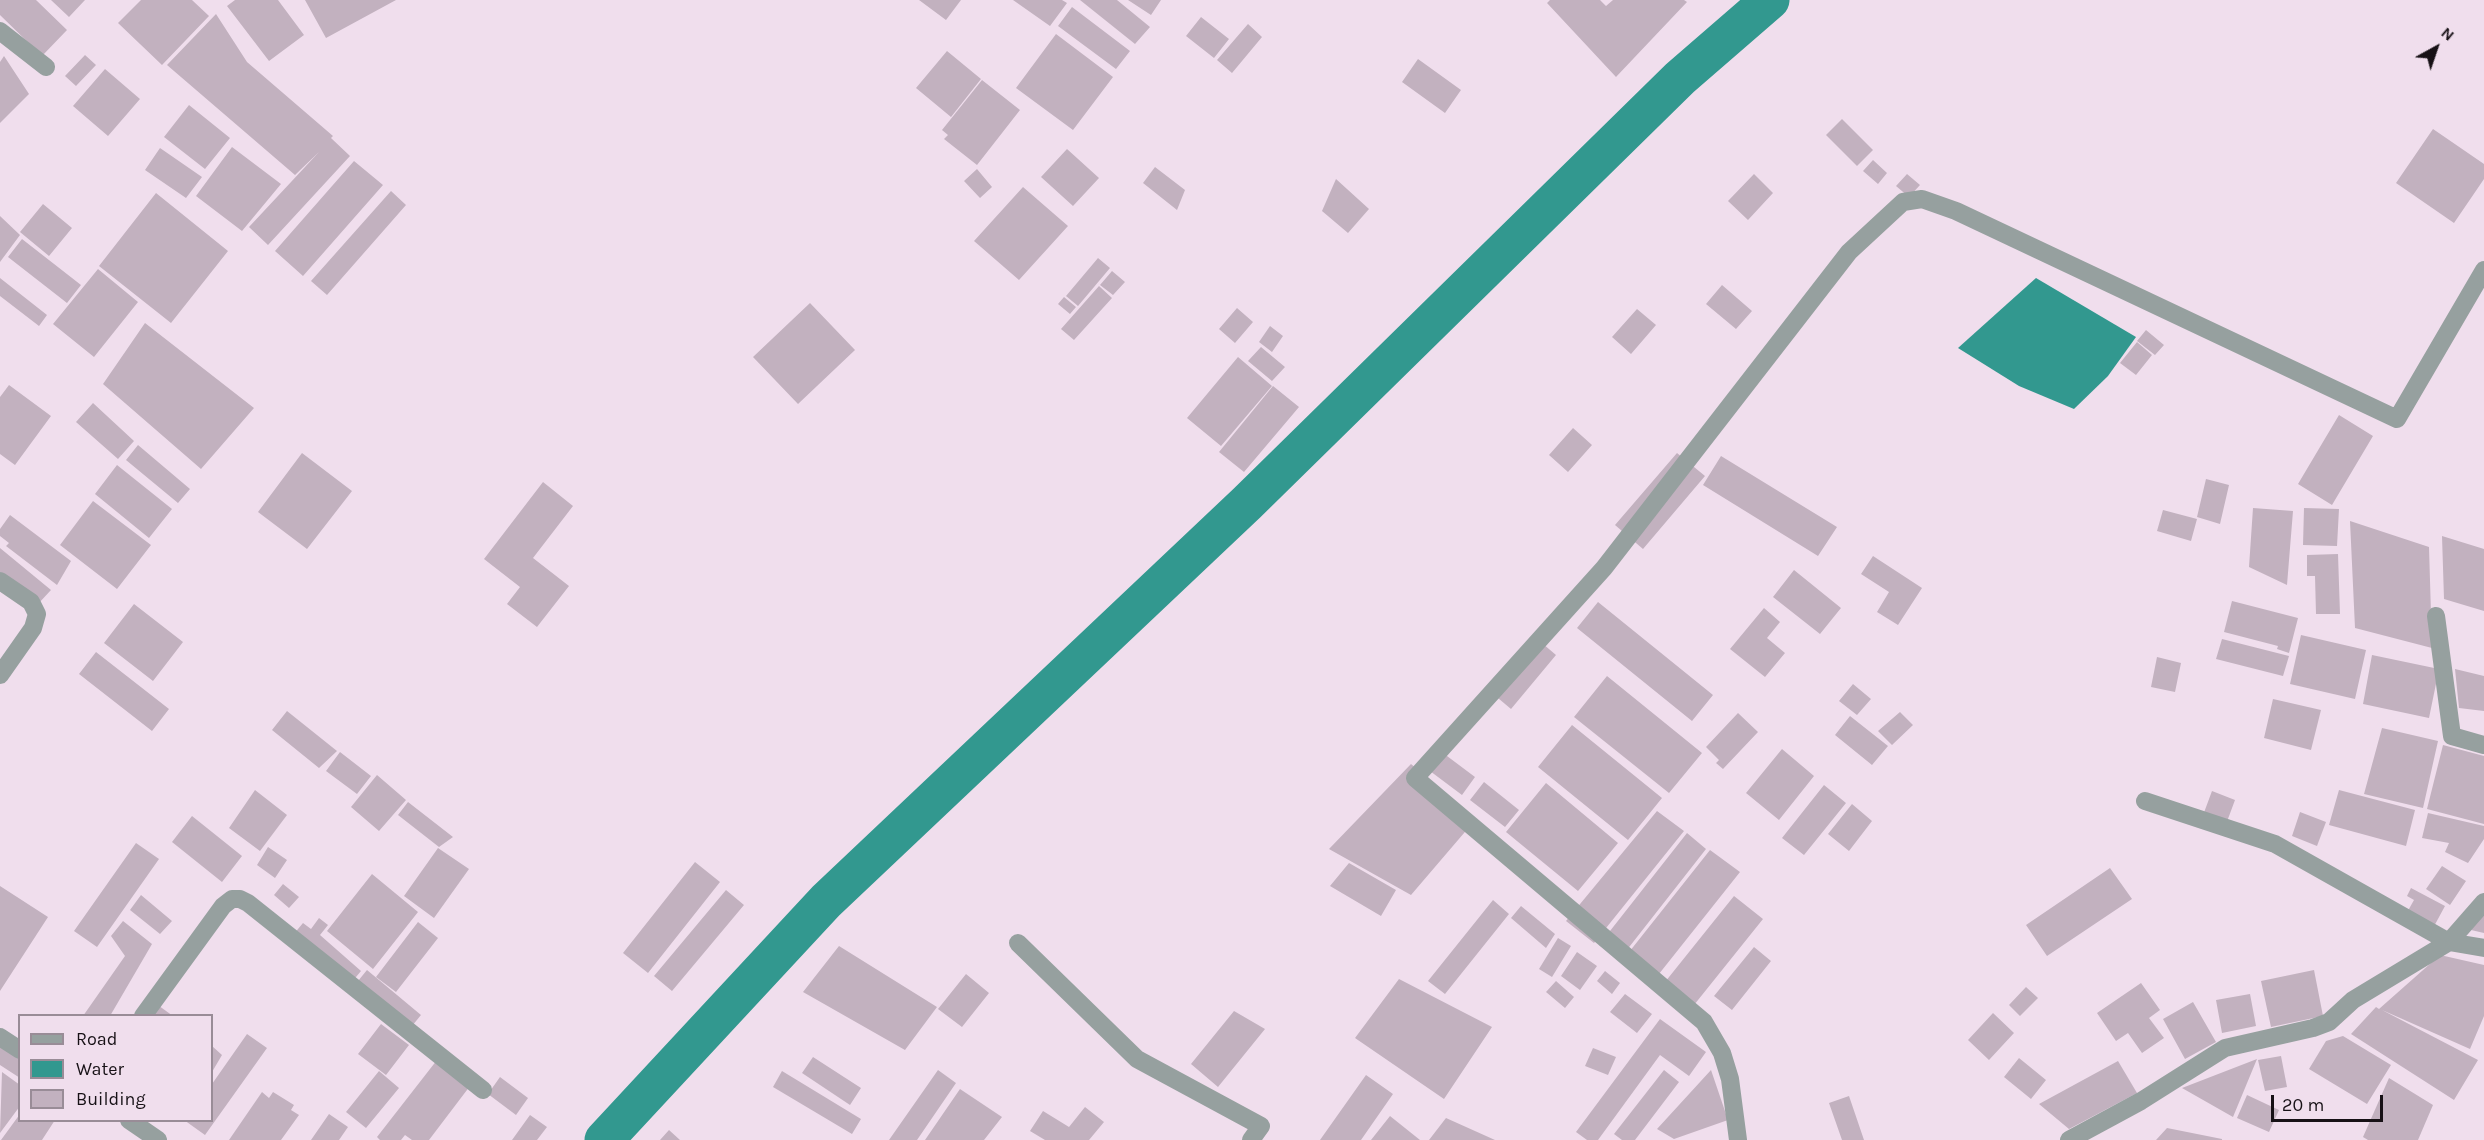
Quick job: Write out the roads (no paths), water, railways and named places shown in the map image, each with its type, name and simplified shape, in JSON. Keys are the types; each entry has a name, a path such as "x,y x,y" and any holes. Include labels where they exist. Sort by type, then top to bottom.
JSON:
{"street":[{"path":"0,31 46,68"},
{"path":"1738,1140 1730,1079 1722,1053 1704,1022 1415,778 1604,568 1849,252 1903,202 1922,199 1956,211 2397,418 2484,270"},
{"path":"0,581 30,602 37,614 33,628 0,675"},
{"path":"2436,616 2452,736 2484,745"},
{"path":"2145,801 2275,844 2449,942 2484,948"},
{"path":"144,1014 224,906 232,899 240,899 483,1090"},
{"path":"2069,1140 2141,1101 2225,1048 2313,1028 2329,1022 2353,1000 2449,942 2484,902"},
{"path":"1018,943 1137,1059 1261,1126 1251,1140"},
{"path":"0,1037 18,1049"},
{"path":"132,1122 158,1140"}],"water":[{"path":"2036,278 2136,337 2108,376 2074,409 2019,386 1958,348"}],"waterway":[{"path":"604,1140 826,901 1247,503 1680,78 1770,0"}]}
